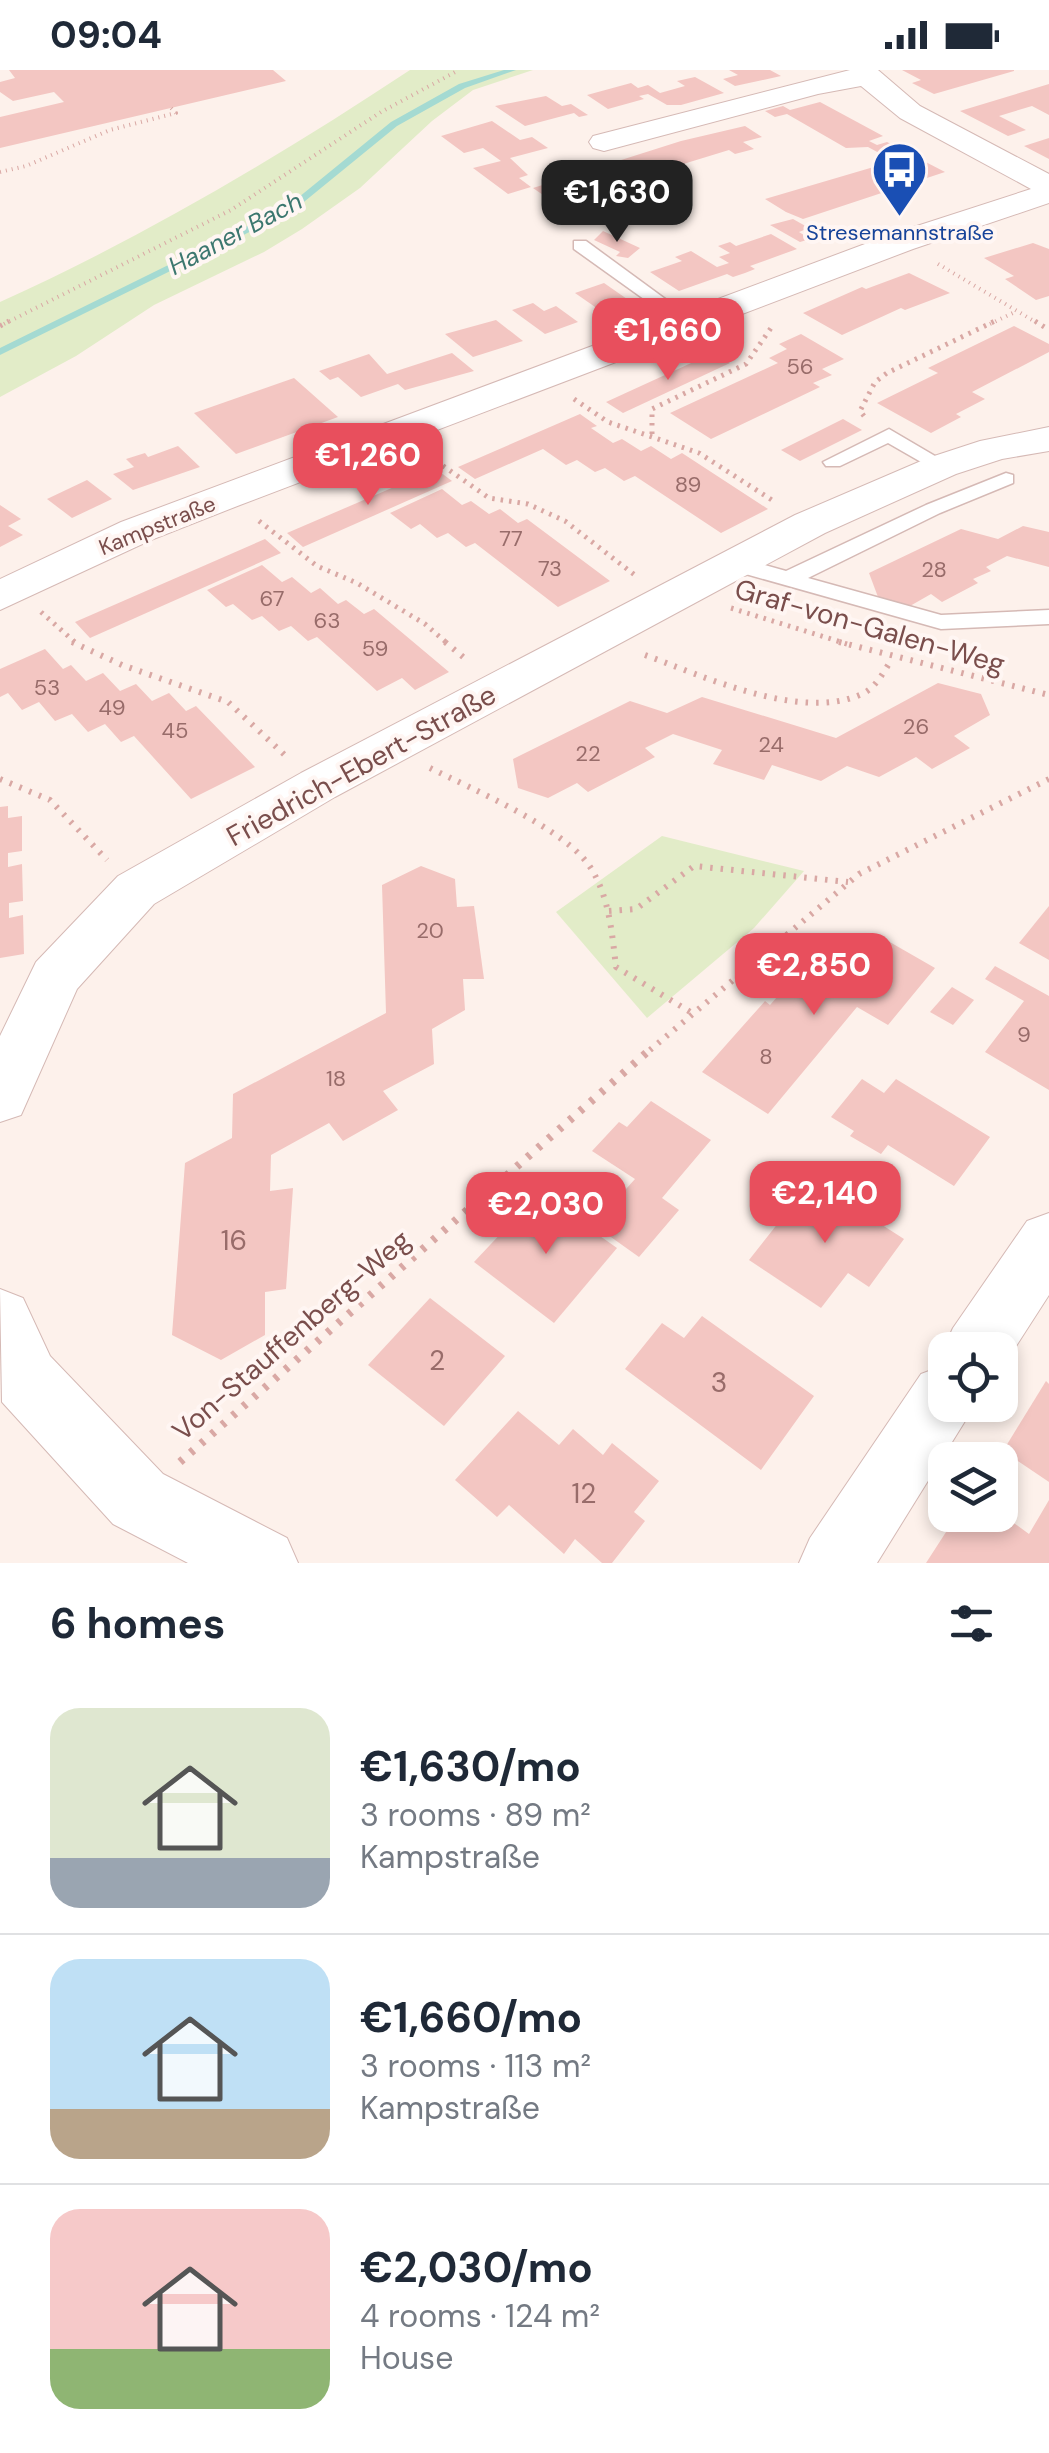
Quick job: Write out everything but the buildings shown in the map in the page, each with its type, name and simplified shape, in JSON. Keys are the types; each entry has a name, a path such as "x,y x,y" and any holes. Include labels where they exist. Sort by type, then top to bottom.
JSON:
{"street":[{"path":"604,142 865,74 910,112 1049,186"},
{"name":"Kampstraße","path":"8,591 136,531 226,496 901,242 1049,194"},
{"name":"Friedrich-Ebert-Straße","path":"3,1083 54,977 136,890 318,785 810,524 942,466 994,449 1049,439"},
{"path":"988,1332 1049,1241"},
{"path":"8,1363 138,1499 262,1563"},
{"path":"834,1563 928,1422"}],"lane":[{"path":"580,245 689,323"},
{"path":"833,462 889,434 942,466"},
{"path":"786,580 1006,479"},
{"path":"736,564 941,622 1049,617"}],"path":[{"path":"0,326 231,210 381,112 459,70"},
{"path":"0,172 26,166 110,130 176,114 171,108"},
{"path":"104,123 110,130"},
{"path":"901,242 1049,330"},
{"path":"868,422 860,410 875,382 887,373 1017,312"},
{"path":"652,434 652,409 746,364 774,324"},
{"path":"608,422 698,452 810,524"},
{"path":"396,432 488,498 528,504 565,521 675,597"},
{"path":"226,496 317,566 357,583 425,624 501,688"},
{"path":"8,591 68,640 122,665 228,702 318,785"},
{"name":"Graf-von-Galen-Weg","path":"675,597 892,658 1049,694"},
{"path":"596,638 714,680 798,704 860,695 874,686 892,658"},
{"path":"389,748 512,810 587,860 610,911 616,967 692,1013"},
{"name":"Von-Stauffenberg-Weg","path":"138,1499 692,1013 849,882 1049,779"},
{"path":"0,780 50,800 136,890"},
{"path":"610,911 636,909 694,866 849,882"}],"green space":[{"path":"410,70 533,70 473,90 432,121 360,188 302,229 264,252 154,305 76,356 0,397 0,302 106,251 210,194"},
{"path":"662,836 804,871 754,928 647,1018 556,912"}],"waterway":[{"name":"Haaner Bach","path":"0,352 291,208 394,124 462,86 512,70"}],"place":[{"name":"Stresemannstraße","path":"900,218"}]}
